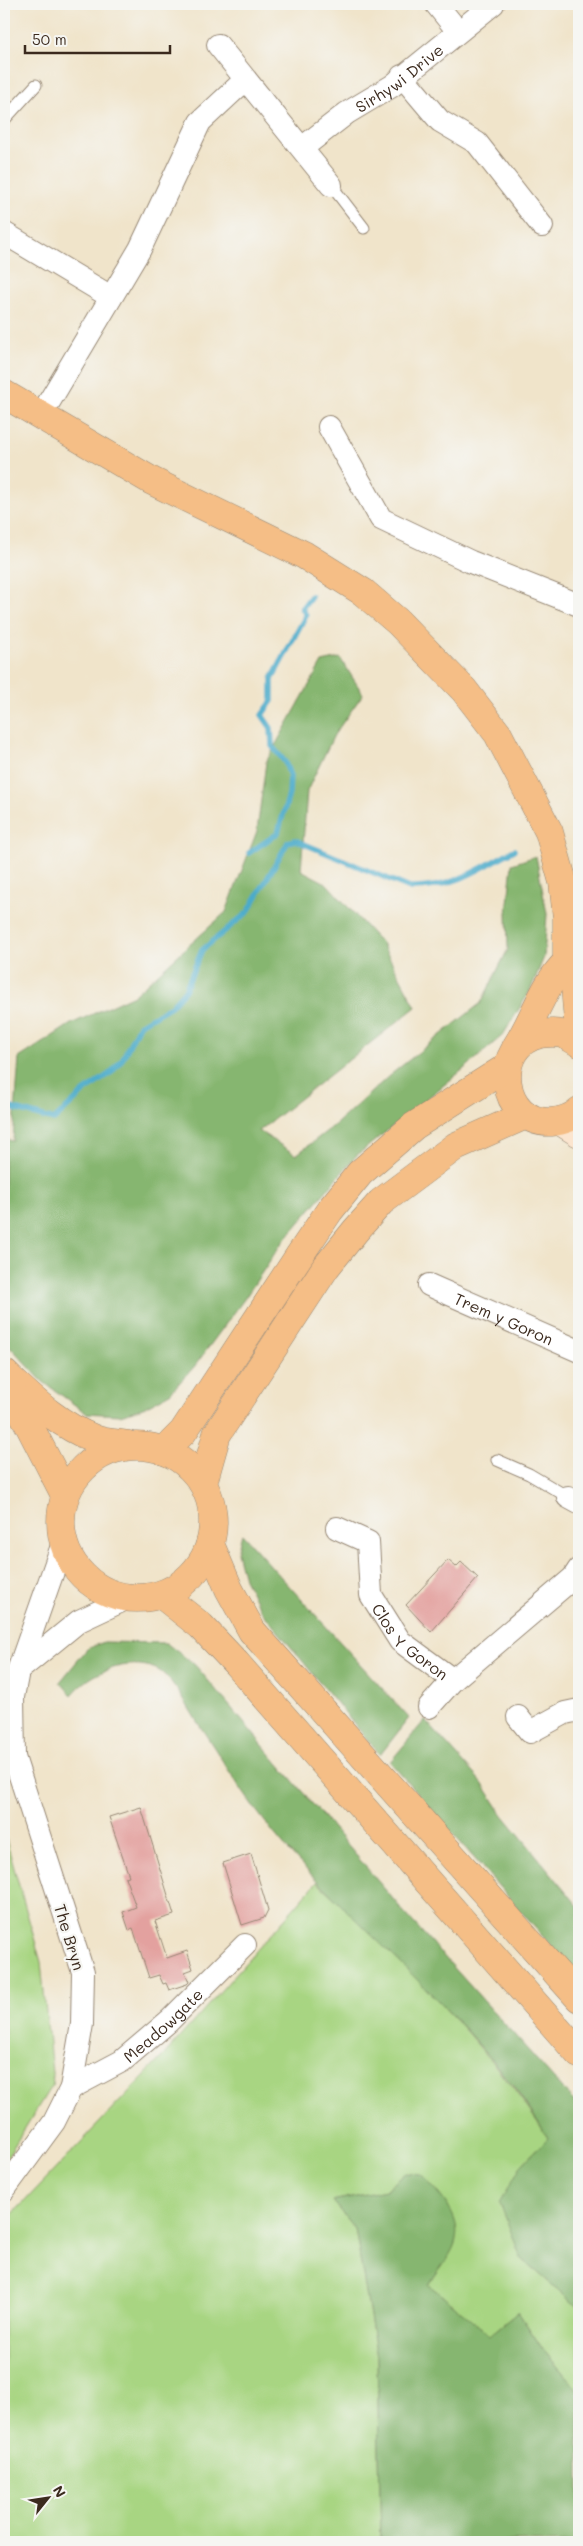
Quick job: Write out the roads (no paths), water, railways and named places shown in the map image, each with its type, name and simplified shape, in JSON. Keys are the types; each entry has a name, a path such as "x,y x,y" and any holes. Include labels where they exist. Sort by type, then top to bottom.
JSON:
{"main road":[{"path":"4,394 40,417 152,481 304,555 363,592 427,651 464,690 498,734 528,788 549,832 563,882 567,918 566,962 574,975 579,1033"},
{"path":"566,962 554,973 526,1032 510,1060 508,1092 515,1104 526,1115 545,1122 573,1122"},
{"path":"164,1451 183,1432 293,1264 330,1210 360,1173 414,1126 510,1060 524,1041 549,1032 562,1034 579,1043"},
{"path":"202,1483 217,1434 326,1267 356,1230 381,1202 456,1146 526,1115"},
{"path":"4,1375 41,1408 66,1426 96,1440 136,1446 164,1451 186,1464 202,1483 211,1503 213,1524 210,1544 200,1566 183,1583 162,1595 146,1598 128,1598 107,1593 87,1581 73,1564 63,1543 60,1527 65,1495 76,1475 93,1460 114,1449 136,1446"},
{"path":"4,1375 65,1495"},
{"path":"210,1544 229,1589 252,1631 579,1998"},
{"path":"162,1595 201,1626 236,1663 579,2054"}],"street":[{"path":"436,4 457,30"},
{"name":"Sirhywi Drive","path":"302,148 347,113 402,76 457,30 493,4"},
{"path":"218,45 331,185"},
{"path":"402,76 440,121 477,143 542,226"},
{"path":"40,417 140,249 200,122 245,80"},
{"path":"4,233 111,297"},
{"path":"329,427 381,519 470,562 579,605"},
{"name":"Trem y Goron","path":"429,1285 579,1351"},
{"name":"Clos Y Goron","path":"337,1528 368,1542 371,1596 400,1641 453,1680"},
{"name":"The Bryn","path":"4,2190 54,2122 71,2088 82,2024 82,1972 14,1757 13,1697 18,1671 63,1543"},
{"path":"429,1707 453,1680 577,1577"},
{"path":"18,1671 79,1622 128,1598"},
{"path":"518,1717 530,1732 565,1713 579,1710"},
{"name":"Meadowgate","path":"71,2088 122,2061 168,2021 244,1945"}],"lane":[{"path":"4,120 36,85"},
{"path":"331,185 364,228"},
{"path":"497,1460 529,1474 574,1500"}],"waterway":[{"path":"249,853 278,833 289,794 290,776 285,762 272,746 271,728 262,715 272,701 272,679 306,615 302,608 311,596"},
{"path":"4,1106 54,1120 84,1092 112,1072 123,1058 139,1025 171,1006 185,990 202,950 248,912 288,842 295,840 410,888 439,885 452,881 477,871 514,850"}]}
